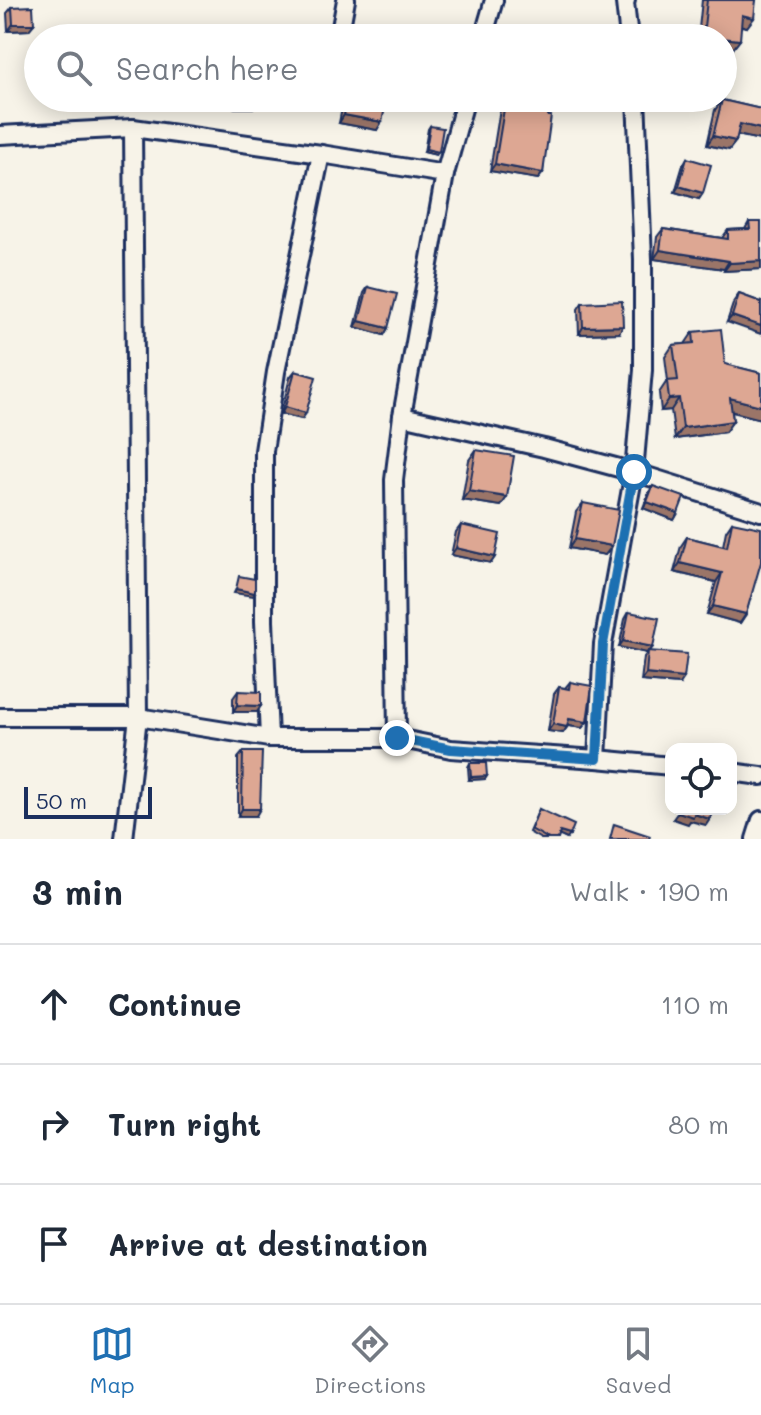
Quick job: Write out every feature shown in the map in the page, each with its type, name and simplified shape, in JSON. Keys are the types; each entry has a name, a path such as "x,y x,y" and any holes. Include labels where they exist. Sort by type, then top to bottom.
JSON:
{"street":[{"path":"342,24 346,0"},
{"path":"487,24 494,0"},
{"path":"626,0 627,24"},
{"path":"397,738 394,480 402,416 445,174 462,112"},
{"path":"597,759 603,644 634,472 643,370 638,112"},
{"path":"0,135 133,128 445,174"},
{"path":"124,839 138,717 133,128"},
{"path":"269,738 264,621 264,451 276,372 321,154"},
{"path":"402,416 634,472 761,512"},
{"path":"0,717 138,717 269,738 397,738 451,749 665,765"},
{"path":"737,773 761,776"},
{"path":"755,839 761,820"}],"building":[{"path":"707,0 756,0 754,18 742,15 740,40 737,40 737,24 704,24"},
{"path":"33,6 34,24 13,24 12,7"},
{"path":"737,103 761,109 761,129 740,124 736,141 713,136 719,112 737,112"},
{"path":"345,112 384,112 382,122 344,115"},
{"path":"504,112 549,112 548,116 551,116 543,173 495,164"},
{"path":"430,126 443,128 439,152 426,149"},
{"path":"687,158 711,165 703,193 679,186"},
{"path":"749,222 761,222 761,261 730,263 660,250 663,229 728,239 728,230 750,229"},
{"path":"368,287 397,294 388,328 359,321"},
{"path":"739,294 761,302 761,326 732,316"},
{"path":"622,301 623,326 583,327 582,303"},
{"path":"721,329 725,364 761,373 761,406 730,398 733,421 683,428 679,398 669,399 667,381 678,380 673,345 694,343 693,332"},
{"path":"295,371 316,377 306,413 285,407"},
{"path":"476,450 514,456 507,497 469,491"},
{"path":"653,486 684,497 678,513 647,502"},
{"path":"583,503 619,510 612,546 575,539"},
{"path":"732,522 761,528 761,562 746,614 713,606 722,573 680,563 687,537 727,547"},
{"path":"461,525 500,534 495,557 456,548"},
{"path":"239,576 255,579 255,593 236,589"},
{"path":"629,612 659,618 653,647 623,641"},
{"path":"648,651 687,654 684,678 646,674"},
{"path":"570,682 592,686 587,722 569,719 567,727 553,724 559,687 569,689"},
{"path":"238,691 261,692 261,706 237,705"},
{"path":"243,752 262,752 260,809 242,809"},
{"path":"470,763 486,763 487,776 471,777"},
{"path":"539,809 574,825 570,835 560,832 558,839 549,839 531,829"},
{"path":"614,824 650,836 649,839 610,839"}],"route":[{"path":"397,738 451,749 597,759 603,644 634,472"}]}
